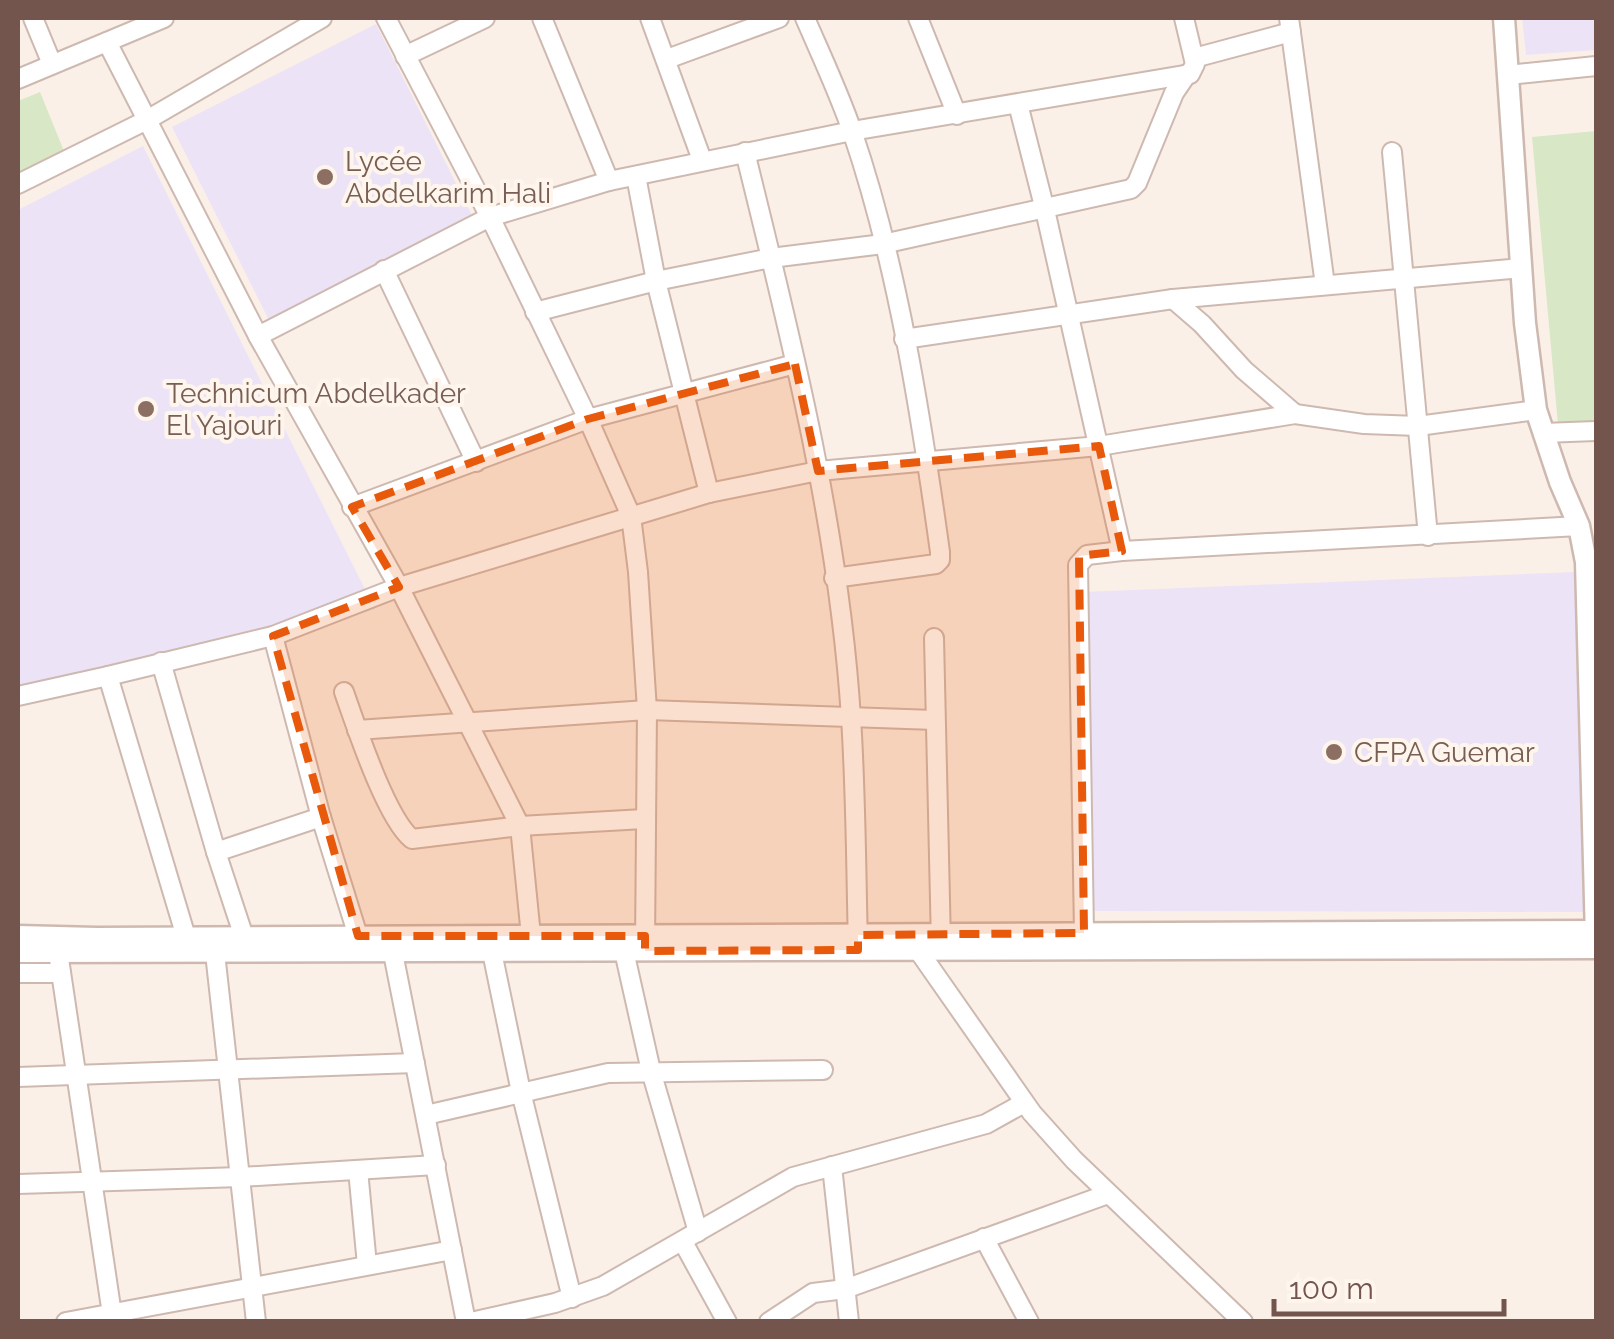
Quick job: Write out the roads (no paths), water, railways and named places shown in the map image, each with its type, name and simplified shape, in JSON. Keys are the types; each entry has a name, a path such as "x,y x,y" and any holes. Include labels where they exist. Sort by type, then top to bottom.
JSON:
{"street":[{"path":"34,18 52,64"},
{"path":"18,184 147,120 320,18"},
{"path":"386,18 490,217 631,516 647,710 638,946 652,1071 691,1237 727,1322"},
{"path":"405,56 485,18"},
{"path":"542,18 609,181"},
{"path":"650,18 702,160"},
{"path":"666,60 779,18"},
{"path":"805,18 852,131 883,244 927,463 940,560 928,566 834,578"},
{"path":"918,18 957,114"},
{"path":"535,312 656,281 772,258 883,244 1135,187 1174,93 1191,66 1184,18"},
{"path":"858,943 918,950 941,942 1084,933 1596,933 1592,662 1586,562 1579,526 1536,410 1504,18"},
{"path":"18,79 156,19"},
{"path":"258,336 490,217 609,181 852,131 1018,104 1191,66 1290,25 1325,285"},
{"path":"107,42 258,336 399,588 520,826 531,936"},
{"path":"1508,75 1596,66"},
{"path":"1018,104 1122,551"},
{"path":"745,152 818,471 834,578 851,716 858,943"},
{"path":"1392,152 1428,536"},
{"path":"636,176 656,281 709,493"},
{"path":"904,340 1173,299 1522,268"},
{"path":"384,270 476,462"},
{"path":"1173,299 1244,370 1296,414"},
{"path":"352,507 588,419 795,364"},
{"path":"18,696 273,636 399,588 631,516 709,493 818,471 1099,446 1296,414 1364,424 1418,426 1536,410"},
{"path":"1543,433 1596,431"},
{"path":"1084,933 1078,565 1087,555 1579,526"},
{"path":"273,636 321,817 358,936"},
{"path":"934,638 941,942"},
{"path":"161,662 244,937"},
{"path":"108,676 186,938"},
{"path":"344,692 402,828 412,839 520,826 644,819"},
{"path":"357,730 647,710 936,720"},
{"path":"216,852 321,817"},
{"path":"18,936 531,936 638,946"},
{"path":"18,973 60,963 216,952 492,952 941,942 1596,948"},
{"path":"918,950 1024,1103 1108,1194 1241,1321"},
{"path":"18,952 60,963"},
{"path":"216,952 256,1322"},
{"path":"392,952 469,1322 572,1298 618,1279 777,1184 986,1124 1024,1103"},
{"path":"492,952 572,1298"},
{"path":"60,963 112,1317"},
{"path":"18,1077 414,1063"},
{"path":"426,1115 608,1073 823,1070"},
{"path":"18,1184 240,1177 436,1165"},
{"path":"832,1166 850,1322"},
{"path":"358,1170 367,1265"},
{"path":"768,1322 812,1293 845,1290 1108,1194"},
{"path":"984,1238 1028,1322"},
{"path":"66,1322 112,1317 252,1286 452,1250"}],"place":[{"name":"Lycée Abdelkarim Hali","path":"325,177"},
{"name":"Technicum Abdelkader El Yajouri","path":"146,409"},
{"name":"CFPA Guemar","path":"1334,752"}]}
